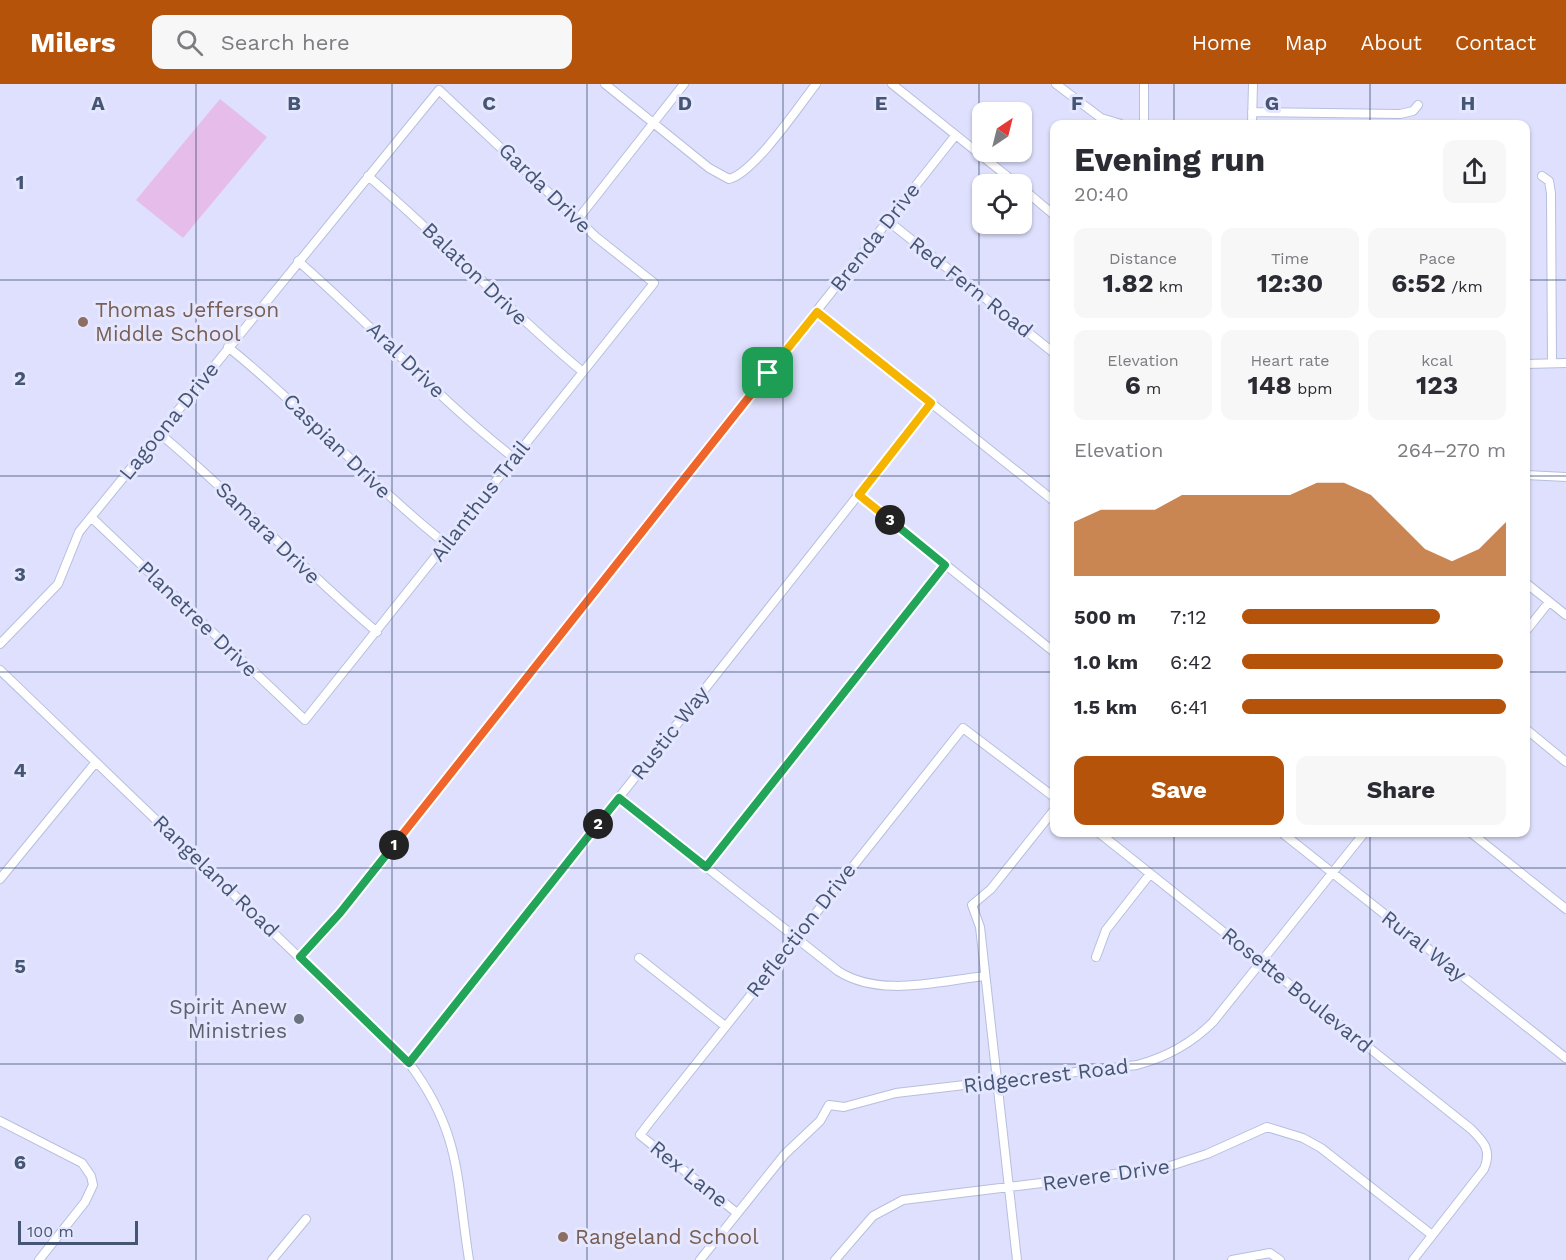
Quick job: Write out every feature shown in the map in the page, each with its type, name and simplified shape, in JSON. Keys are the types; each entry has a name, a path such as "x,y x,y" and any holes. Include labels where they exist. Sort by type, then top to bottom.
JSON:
{"street":[{"path":"605,84 709,168 726,178 740,176 756,160 816,84"},
{"path":"578,219 684,84"},
{"path":"892,84 1005,174"},
{"path":"1056,84 1101,118 1108,120"},
{"path":"1144,84 1144,120"},
{"path":"1252,120 1253,84"},
{"name":"Lagoona Drive","path":"0,644 58,584 73,542 91,518 439,90"},
{"name":"Garda Drive","path":"439,90 614,253 654,283"},
{"path":"1252,112 1400,114 1413,111 1418,105"},
{"name":"Brenda Drive","path":"300,957 340,913 956,135"},
{"name":"Balaton Drive","path":"368,176 409,210 543,338 583,372"},
{"path":"1542,176 1549,181 1551,192 1552,363"},
{"path":"1032,196 1050,212"},
{"name":"Red Fern Road","path":"888,221 1050,350"},
{"name":"Aral Drive","path":"298,261 341,298 470,422 514,458"},
{"name":"Ailanthus Trail","path":"305,720 654,283"},
{"path":"817,312 1050,498"},
{"name":"Caspian Drive","path":"228,347 264,376 387,494 446,544"},
{"path":"1530,364 1566,363"},
{"name":"Rustic Way","path":"409,1063 931,403"},
{"name":"Samara Drive","path":"159,433 193,461 333,595 377,632"},
{"path":"1530,475 1566,477"},
{"path":"859,495 1050,649"},
{"name":"Planetree Drive","path":"91,518 305,720"},
{"path":"706,867 945,565"},
{"path":"1530,586 1566,615"},
{"path":"1530,626 1549,602"},
{"name":"Rangeland Road","path":"0,670 409,1063 437,1104 450,1135 459,1179 469,1260"},
{"name":"Reflection Drive","path":"640,1135 963,728 1050,794"},
{"path":"1530,732 1566,762"},
{"path":"0,879 96,762"},
{"path":"619,798 837,971 870,985 921,984 985,976"},
{"path":"1017,1260 980,927 972,905 991,889 1050,815"},
{"name":"Rosette Boulevard","path":"1104,837 1486,1144 1488,1154 1486,1163 1476,1181 1432,1235"},
{"name":"Rural Way","path":"1287,837 1566,1058"},
{"name":"Ridgecrest Road","path":"700,1260 784,1154 820,1121 829,1105 844,1107 896,1093 1137,1065 1165,1056 1187,1045 1205,1030 1262,962 1361,837"},
{"path":"1476,837 1566,909"},
{"path":"1096,957 1106,930 1150,874"},
{"path":"639,958 725,1026"},
{"path":"0,1121 81,1163 92,1178 91,1191 85,1202 39,1260"},
{"name":"Revere Drive","path":"836,1260 873,1216 895,1203 1164,1168 1207,1154 1263,1129 1276,1128 1321,1148 1432,1235"},
{"name":"Rex Lane","path":"640,1135 736,1213"},
{"path":"272,1260 306,1219"},
{"path":"1413,1260 1432,1235"},
{"path":"1232,1260 1270,1253 1280,1260"}],"shaded area":[{"path":"220,99 267,137 183,238 136,200"}],"place":[{"name":"Thomas Jefferson Middle School","path":"83,322"},
{"name":"Spirit Anew Ministries","path":"299,1019"},
{"name":"Rangeland School","path":"563,1237"}],"route":[{"path":"817,312 931,403 859,495 945,565 706,867 619,798 409,1063 300,957 340,913 768,373 817,312"}]}
